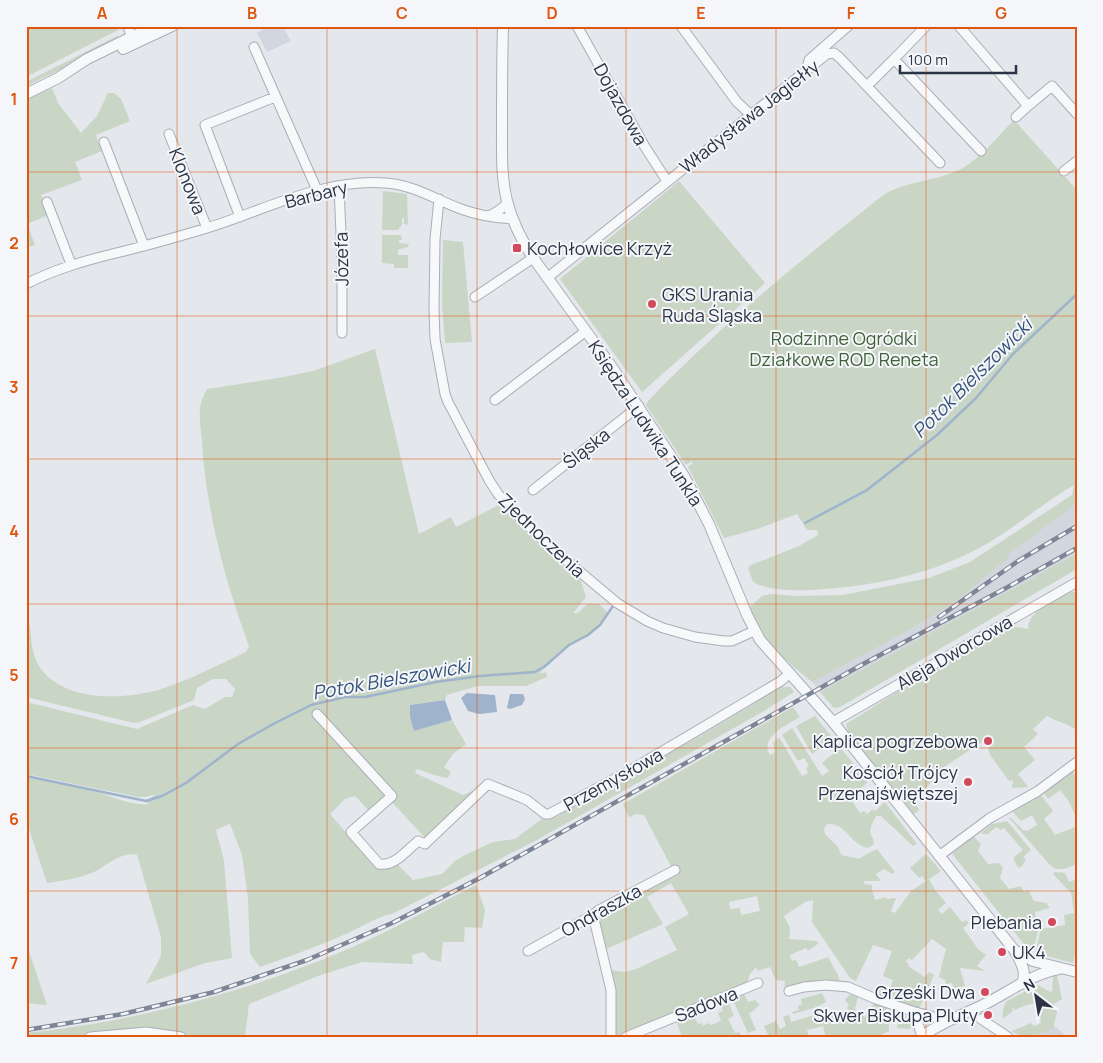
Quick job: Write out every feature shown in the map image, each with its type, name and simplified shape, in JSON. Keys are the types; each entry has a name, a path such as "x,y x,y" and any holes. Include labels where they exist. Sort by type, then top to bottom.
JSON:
{"street":[{"path":"128,26 132,41"},
{"path":"132,41 154,26"},
{"path":"26,94 132,41 172,26"},
{"name":"Księdza Ludwika Tunkla","path":"503,26 502,164 508,203 513,219 533,258 639,406 696,496 710,524 754,631 764,646 833,722 1015,951 1024,968 1022,984"},
{"name":"Dojazdowa","path":"577,26 645,147 667,181"},
{"path":"681,26 737,102 751,115"},
{"path":"807,70 809,60 848,26"},
{"path":"867,86 926,26"},
{"path":"959,26 1028,106"},
{"path":"254,47 317,190"},
{"name":"Władysława Jagiełły","path":"547,278 827,54 834,53 940,163"},
{"path":"894,58 981,151"},
{"path":"1016,117 1052,86 1077,114"},
{"path":"240,217 205,125 275,97"},
{"name":"Klonowa","path":"169,134 208,228"},
{"path":"104,142 144,246"},
{"path":"1064,171 1077,161"},
{"name":"Barbary","path":"26,284 47,273 71,264 208,228 317,190 340,186 369,183 401,185 461,209 488,216 513,219"},
{"name":"Józefa","path":"340,186 342,333"},
{"name":"Zjednoczenia","path":"439,199 435,239 434,310 435,339 444,385 448,402 498,494 533,532 575,569 617,603 646,621 695,637 724,641 737,640 754,631"},
{"path":"47,202 71,264"},
{"path":"488,216 508,203"},
{"path":"475,297 533,258"},
{"path":"495,400 586,331"},
{"name":"Śląska","path":"533,490 639,406"},
{"name":"Aleja Dworcowa","path":"833,722 1077,582"},
{"name":"Przemysłowa","path":"317,714 392,796 351,832 379,864 389,864 416,842 425,844 488,784 520,796 537,806 545,814 549,814 673,745 781,681 790,673"},
{"path":"939,856 990,818 1038,791 1077,762"},
{"name":"Ondraszka","path":"528,951 599,910 675,870"},
{"path":"593,915 611,990 611,1037"},
{"name":"Księdza Ludwika Tunkla","path":"1015,951 1033,961 1077,972"},
{"path":"912,1011 915,1015 921,1037 943,1023 983,1005 1040,974 1059,969"},
{"name":"Sadowa","path":"626,1037 758,983"},
{"path":"789,991 804,987 826,985 848,987 876,999 934,1017 943,1023"},
{"path":"981,1019 1008,1037"},
{"path":"90,1037 146,1032 181,1037"}],"shaded area":[{"path":"270,26 282,26 291,41 267,52 257,33"},
{"path":"1077,503 1077,553 820,692 812,682 853,659 988,574 1007,560 1008,554"},
{"path":"1053,1025 1064,1034 1061,1037 1033,1037 1052,1028"}],"green space":[{"path":"26,26 119,26 118,30 26,77"},
{"path":"119,35 111,45 26,86 26,82"},
{"path":"52,88 58,103 81,133 97,116 108,93 114,93 121,99 130,121 96,135 102,151 75,162 82,180 41,195 49,215 27,224 35,245 26,248 26,100"},
{"name":"Rodzinne Ogródki Działkowe ROD Reneta","path":"1014,120 1077,190 1077,503 1009,554 1007,560 958,600 909,630 812,682 775,649 754,619 750,607 762,596 770,594 796,596 843,595 929,578 970,562 1072,495 1074,485 978,549 936,567 870,584 847,587 816,590 769,588 753,582 748,568 751,565 799,546 818,535 817,530 807,530 797,514 757,529 724,538 688,467 693,463 692,461 686,465 646,405 676,372 733,319 882,196 907,185 952,173 970,164"},
{"path":"679,181 765,283 642,392 560,279"},
{"path":"383,191 407,194 408,225 404,224 404,218 402,218 402,224 398,230 382,230"},
{"path":"382,235 401,235 402,240 399,240 399,243 409,244 408,247 398,250 398,255 408,255 408,268 394,268 394,264 382,263"},
{"path":"443,240 463,242 472,342 445,343 442,303"},
{"path":"375,349 419,534 451,517 456,527 501,504 537,543 581,581 586,597 573,613 578,613 587,604 599,604 608,613 600,625 588,635 559,652 544,667 540,674 546,672 547,677 526,686 478,686 447,695 445,700 410,705 414,731 452,720 466,744 453,754 444,767 451,772 448,778 417,769 415,773 463,795 472,791 474,795 427,840 392,802 375,817 355,796 345,799 330,814 377,868 387,869 396,863 413,880 442,874 455,861 465,855 493,842 515,839 543,818 549,819 557,816 700,736 774,690 790,687 794,692 537,840 392,914 376,919 325,943 260,967 250,954 248,898 242,855 230,824 216,830 224,861 232,958 205,963 146,984 161,956 161,937 137,855 125,855 83,876 47,883 26,820 26,777 84,789 134,803 149,804 146,801 156,794 138,797 26,774 26,702 137,729 193,705 205,709 225,697 232,697 235,689 226,679 213,679 197,688 194,700 134,723 26,697 26,625 30,625 32,646 39,666 49,678 77,692 94,695 127,696 158,690 192,677 246,652 249,646 232,596 212,519 204,467 200,417 203,397 207,389 313,371"},
{"path":"1077,553 1077,569 840,707 834,708 820,692 1024,583"},
{"path":"1069,592 1077,592 1077,731 1047,716 1033,729 1038,734 1024,747 1035,760 1018,774 1028,787 1012,788 1013,780 1009,781 990,755 988,747 994,743 988,735 982,739 982,742 941,770 937,767 934,769 937,776 914,801 919,810 914,814 848,732 846,724 902,689 1012,626 1028,629 1032,616 1037,611"},
{"path":"793,707 800,717 771,737 768,743 770,755 775,752 773,743 779,737 802,776 808,773 806,768 809,766 804,758 798,761 782,735 792,728 822,776 829,771 822,763 834,753 825,745 812,754 796,726 815,716 868,782 850,798 860,813 864,811 867,814 873,809 875,811 885,802 917,844 913,846 881,816 876,816 872,825 870,833 874,844 868,848 857,843 844,830 834,825 828,824 824,828 825,834 838,847 841,855 858,859 877,849 895,872 892,874 884,869 876,874 881,881 864,881 864,884 872,885 875,900 886,897 887,899 896,898 891,911 895,913 911,891 926,881 922,876 919,878 910,868 926,854 941,871 929,879 946,903 938,910 942,914 950,907 962,922 966,920 969,923 963,928 978,949 986,955 977,966 985,971 960,968 965,986 954,989 952,983 946,984 945,980 939,977 946,949 932,939 912,960 908,958 906,962 909,964 908,966 925,977 929,972 934,975 919,1009 886,999 877,993 879,986 889,990 893,980 883,976 892,951 873,945 856,981 850,978 812,922 813,900 805,902 784,916 790,928 789,939 816,941 819,943 808,951 806,948 790,955 792,961 796,960 799,967 828,957 840,982 798,986 784,992 785,981 776,980 770,967 758,971 756,967 750,974 747,984 624,1035 616,1035 614,1034 609,970 625,972 636,969 677,950 665,927 689,914 671,883 647,897 663,924 606,949 598,918 675,874 644,815 635,814 630,817 628,816 623,804","holes":["757,896 760,911 741,915 740,908 730,909 729,902"]},
{"path":"1073,771 1077,779 1077,798 1075,799 1077,819 1068,800 1060,790 1048,799 1044,793"},
{"path":"1041,795 1053,811 1044,819 1055,835 1077,825 1077,864 1064,869 1056,869 1049,864 1009,818 1023,830 1027,831 1037,825 1032,815 1021,821 1012,811"},
{"path":"1007,821 1031,850 1023,857 1026,860 1018,868 1013,858 1023,850 1004,828 1001,830 996,827 988,834 981,833 992,824"},
{"path":"973,836 981,844 978,851 988,864 999,863 1003,868 1000,878 1009,889 1021,886 1024,892 1028,890 1034,901 1046,903 1050,908 1035,912 1038,930 1033,952 1027,948 953,855"},
{"path":"1055,872 1065,873 1069,882 1077,879 1077,945 1073,963 1035,953 1041,929 1065,925 1064,915 1074,913 1071,893 1053,874"},
{"path":"476,885 485,910 482,928 465,927 464,942 443,942 441,962 430,959 424,952 412,955 413,964 362,962 318,976 249,1004 245,1037 194,1037 149,1028 65,1037 26,1037 26,1033 117,1019 164,1009 256,984 344,951"},
{"path":"26,942 47,1005 26,1003"},
{"path":"1053,976 1057,976 1062,999 1054,1004 1057,1012 1053,1028 1028,1037 1012,1031 1031,1023 1034,1026 1041,1023 1040,1016 1042,1013 1039,1005 1032,1004 1015,1010 1014,1008 1012,1009 1013,1011 1003,1019 1003,1010 1007,1001 1038,985 1052,993"},
{"path":"743,991 748,1002 755,1000 760,1005 749,1014 756,1030 748,1033 731,996"},
{"path":"822,993 826,1002 814,1008 793,1014 792,1012 799,1010 798,1006 802,1004 801,999"},
{"path":"850,994 858,997 855,1008 856,1012 865,1017 874,1003 887,1008 880,1019 889,1024 889,1031 882,1034 883,1037 826,1037 823,1026 807,1030 809,1037 769,1037 764,1026 776,1021 780,1029 786,1026 783,1017 789,1015 791,1022 818,1014 821,1019 833,1013 838,1018 840,1016 837,1013 843,1012 848,1016 851,1012 847,1008 849,1005 845,1000"},
{"path":"727,998 734,1016 728,1019 735,1033 739,1032 742,1036 682,1037 676,1021 701,1009 702,1012 694,1016 698,1024 702,1023 703,1026 709,1023 711,1025 721,1021 718,1013 723,1011 720,1004 707,1009 706,1007"},
{"path":"898,1013 909,1017 914,1027 908,1029 897,1028"}],"water":[{"path":"467,693 495,695 497,712 479,714 468,711 461,698"},
{"path":"510,694 523,694 525,699 522,705 510,709 507,708"},
{"path":"445,700 452,720 414,731 410,717 410,705"}],"waterway":[{"name":"Potok Bielszowicki","path":"805,523 867,490 937,435 976,398 1013,354 1077,294"},
{"name":"Potok Bielszowicki","path":"26,776 146,801 162,796 186,783 238,744 311,705 345,697 365,697 436,682 480,676 535,672 544,667 569,645 588,635 600,625 613,606"}],"railway":[{"path":"939,617 1018,561 1077,526"},
{"path":"26,1030 123,1014 214,992 307,960 392,923 478,879 865,663 1077,548"}],"place":[{"name":"Kochłowice Krzyż","path":"517,248"},
{"name":"GKS Urania Ruda Śląska","path":"652,304"},
{"name":"Kaplica pogrzebowa","path":"988,741"},
{"name":"Kościół Trójcy Przenajświętszej","path":"968,782"},
{"name":"Plebania","path":"1052,922"},
{"name":"UK4","path":"1002,952"},
{"name":"Grześki Dwa","path":"985,992"},
{"name":"Skwer Biskupa Pluty","path":"988,1015"}]}
